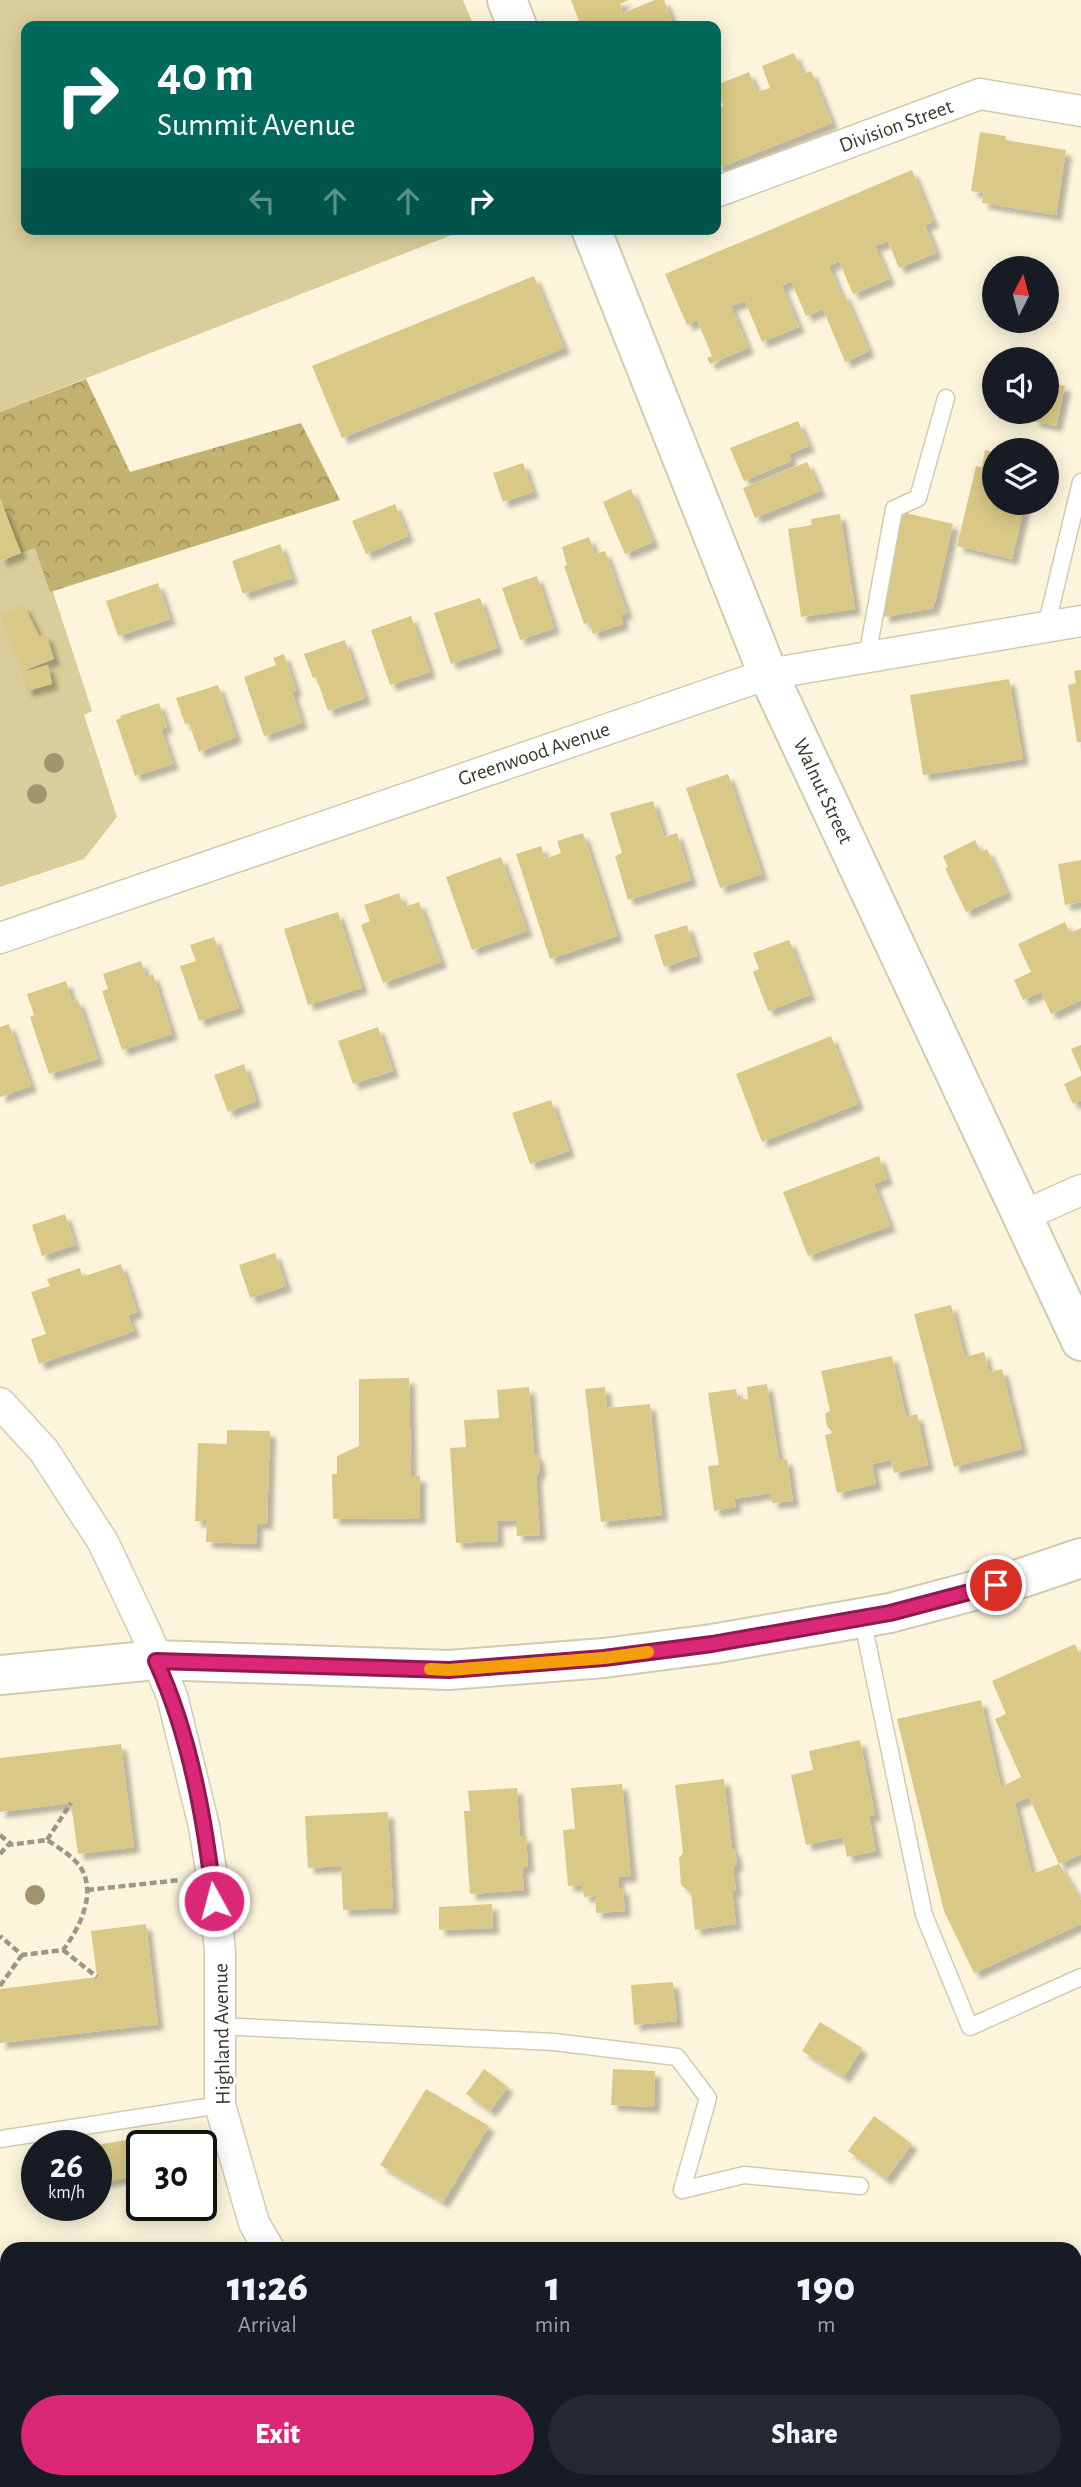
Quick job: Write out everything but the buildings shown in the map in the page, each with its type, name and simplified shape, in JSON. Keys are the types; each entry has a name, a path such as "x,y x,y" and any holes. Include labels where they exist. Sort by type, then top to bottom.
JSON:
{"street":[{"path":"507,0 515,21"},
{"name":"Division Street","path":"721,190 980,94 1081,111"},
{"name":"Walnut Street","path":"601,235 768,674 1081,1341"},
{"name":"Greenwood Avenue","path":"0,938 768,674 1081,621"},
{"path":"1023,1216 1081,1190"},
{"name":"Highland Avenue","path":"0,1403 44,1451 103,1542 147,1635 172,1696 204,1826 220,1951 220,2105 254,2223 265,2242"},
{"path":"0,1675 156,1661 449,1670 604,1658 712,1644 890,1613 1009,1581 1081,1558"}],"lane":[{"path":"867,657 894,509 918,498 946,398"},
{"path":"1046,627 1081,482"},
{"path":"862,1618 924,1916 970,2027 1081,1977"},
{"path":"219,2026 554,2042 677,2057 708,2098 682,2190 744,2175 860,2186"},
{"path":"0,2139 220,2105"}],"path":[{"path":"47,1840 71,1803"},
{"path":"0,1835 11,1845"},
{"path":"0,1854 9,1844 47,1840 68,1854 82,1869 87,1890 83,1914 73,1937 63,1950 22,1955 0,1986"},
{"path":"87,1890 183,1879"},
{"path":"0,1936 22,1955"},
{"path":"63,1950 97,1978"}],"shaded area":[{"path":"0,0 463,0 472,21 21,21 21,235 452,235 0,412"},
{"path":"38,546 92,711 84,715 117,817 84,859 0,887 0,561"}],"green space":[{"path":"86,379 130,472 301,423 340,500 50,592 35,548 21,553 0,499 0,412"}],"slow traffic":[{"path":"430,1669 449,1670 604,1658 648,1652"}],"route":[{"path":"214,1901 204,1826 187,1752 172,1696 156,1661 449,1670 604,1658 712,1644 890,1613 996,1585"}]}
